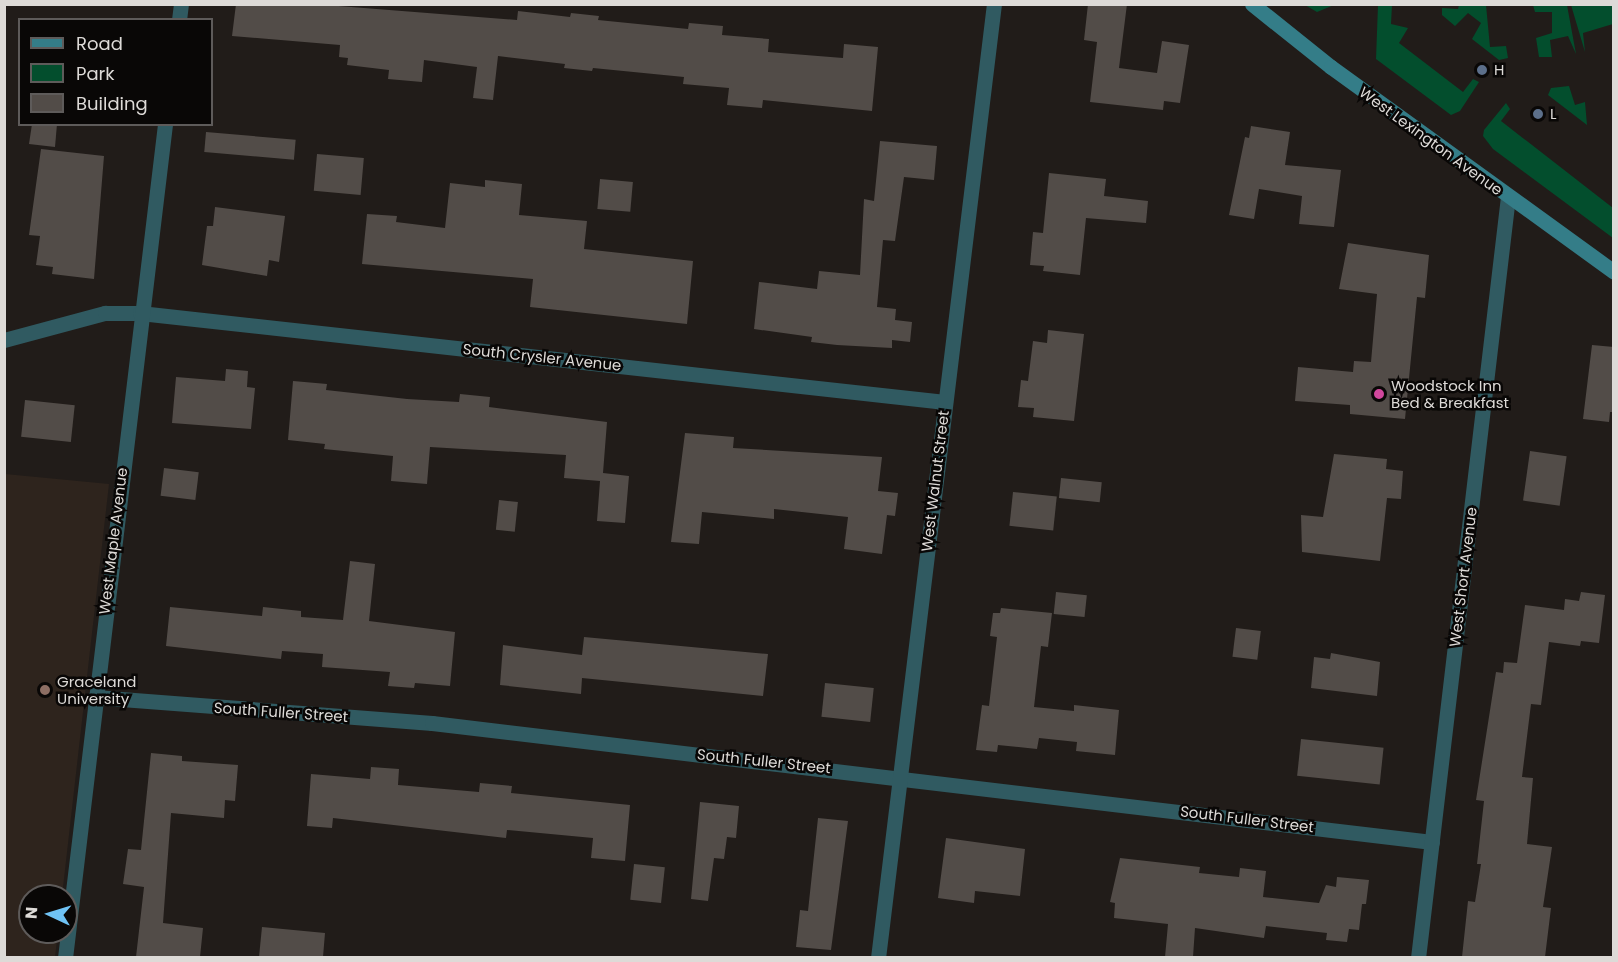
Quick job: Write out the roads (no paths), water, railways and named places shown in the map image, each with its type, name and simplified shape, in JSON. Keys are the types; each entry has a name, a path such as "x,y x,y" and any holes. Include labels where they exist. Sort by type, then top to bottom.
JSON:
{"main road":[{"name":"West Lexington Avenue","path":"1252,4 1508,197 1614,272"}],"street":[{"name":"West Walnut Street","path":"878,957 898,776 994,4"},
{"name":"West Maple Avenue","path":"65,957 140,313 165,126"},
{"name":"West Short Avenue","path":"1418,957 1508,197"},
{"name":"South Crysler Avenue","path":"4,340 105,313 140,313 945,402"},
{"name":"South Fuller Street","path":"95,697 432,723 898,776 1432,843"}],"place":[{"name":"H","path":"1482,70"},
{"name":"L","path":"1538,114"},
{"name":"Woodstock Inn Bed & Breakfast","path":"1379,394"},
{"name":"Graceland University","path":"45,690"}]}
